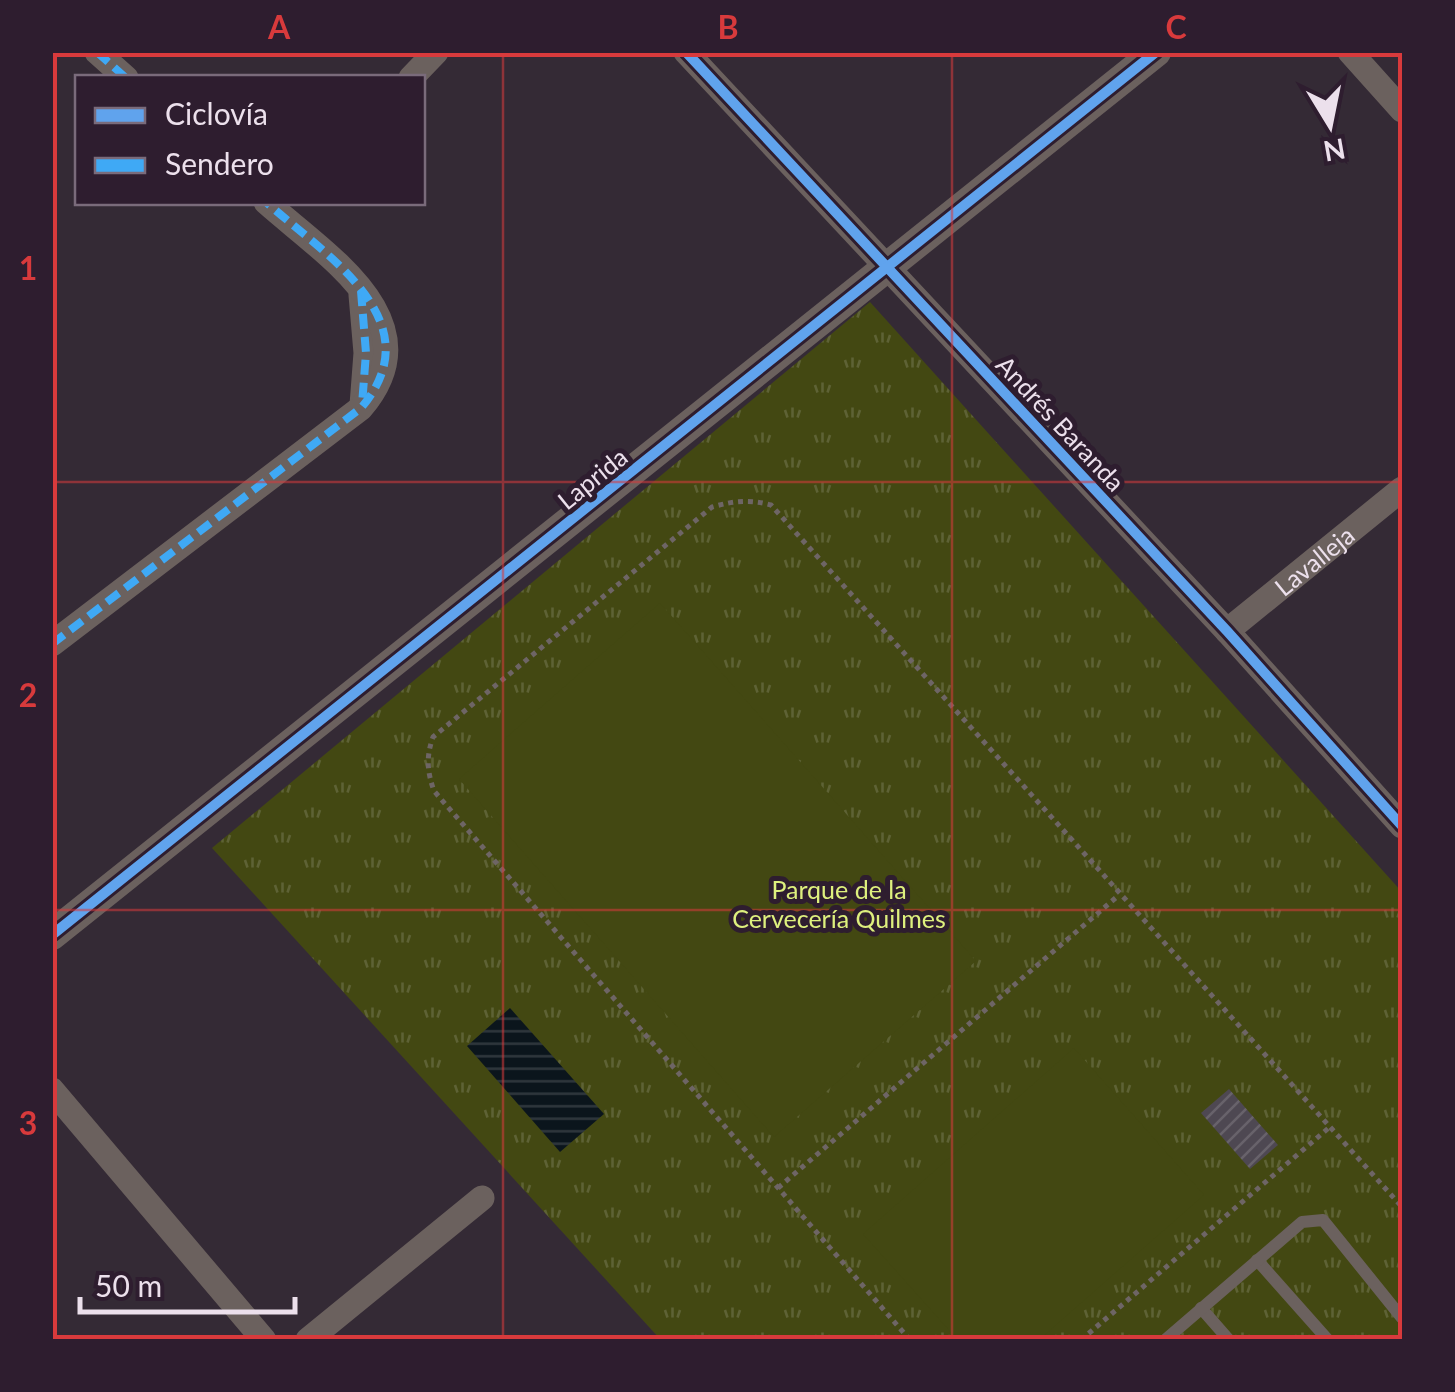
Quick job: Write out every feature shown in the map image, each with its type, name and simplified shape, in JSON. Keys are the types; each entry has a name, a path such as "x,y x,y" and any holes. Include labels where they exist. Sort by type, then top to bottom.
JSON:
{"street":[{"path":"98,52 123,75"},
{"path":"414,75 436,52"},
{"name":"Andrés Baranda","path":"686,52 1227,631 1402,826"},
{"name":"Laprida","path":"52,935 1156,52"},
{"path":"1350,52 1402,110"},
{"path":"52,644 361,408 366,328 360,286 269,205"},
{"name":"Lavalleja","path":"1227,631 1402,490"},
{"path":"52,1090 264,1340"},
{"path":"308,1340 482,1198"}],"lane":[{"path":"1164,1340 1302,1222 1323,1220 1402,1318"},
{"path":"1257,1260 1328,1340"},
{"path":"1201,1308 1229,1340"}],"path":[{"path":"910,1340 434,791 428,773 433,737 712,507 753,500 771,504 1402,1207"},
{"path":"778,1188 1119,894"},
{"path":"1081,1340 1332,1126"}],"green space":[{"name":"Parque de la Cervecería Quilmes","path":"870,302 1402,892 1402,1339 660,1339 212,848"},
{"path":"660,603 976,961 774,1137 459,779"},
{"path":"1074,1048 1204,1195 1040,1339 957,1339 863,1234"}],"shaded area":[{"path":"510,1008 604,1114 560,1152 467,1046"}],"building":[{"path":"1229,1089 1278,1145 1250,1169 1201,1113"}],"marked path":[{"path":"97,52 123,75"},
{"path":"52,644 361,408 381,376 386,347 379,319 363,292 316,244 270,205"},
{"path":"361,291 366,353 362,405"}],"cycle path":[{"path":"686,52 1227,631 1402,826"},
{"path":"52,935 1156,52"}]}
